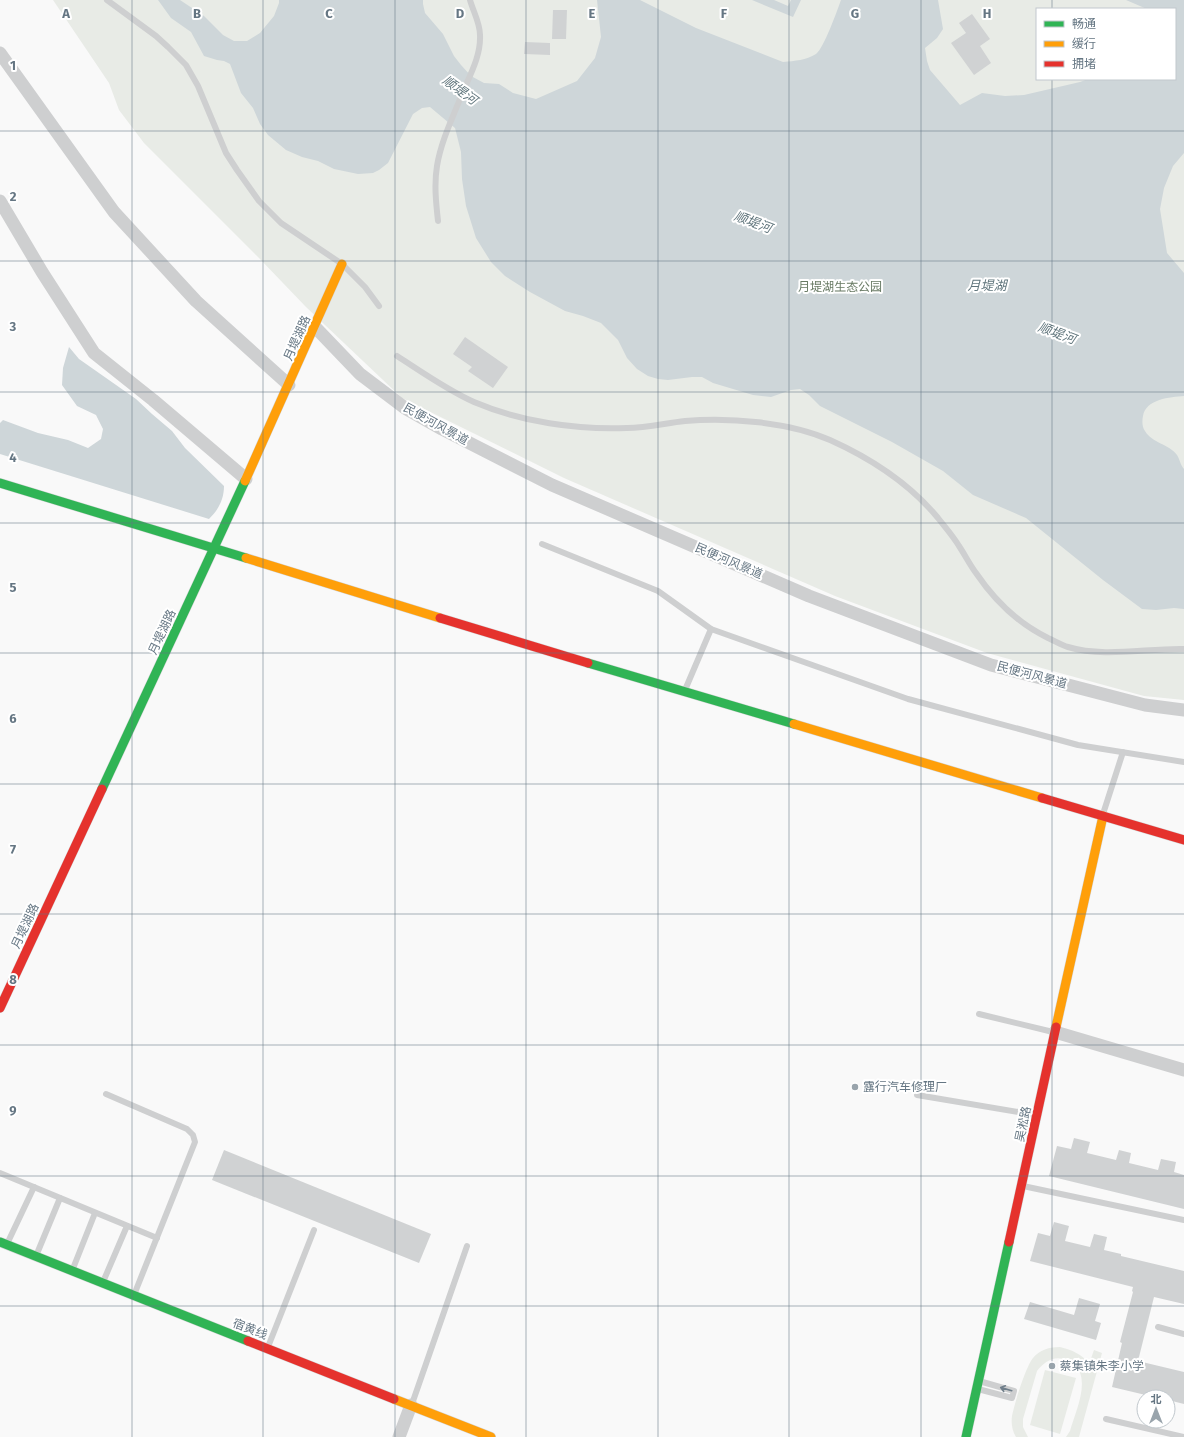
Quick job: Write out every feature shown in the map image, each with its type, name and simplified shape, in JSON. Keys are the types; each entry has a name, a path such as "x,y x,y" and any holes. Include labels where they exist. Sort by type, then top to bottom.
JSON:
{"street":[{"path":"0,53 114,212 196,301 289,385"},
{"path":"0,201 42,272 94,353 153,400 246,480"},
{"name":"月堤湖路","path":"0,1008 215,548 342,264"},
{"name":"民便河风景道","path":"315,327 360,374 405,408 442,429 552,485 810,596 991,665 1145,705 1184,710"},
{"path":"0,484 215,548 480,630 1184,840"},
{"name":"吴淞路","path":"966,1437 1103,816"},
{"path":"1055,1032 1184,1070"},
{"name":"宿黄线","path":"3,1243 491,1437"},
{"path":"399,1437 411,1406"}],"lane":[{"path":"107,0 156,36 186,66 198,86 226,153 259,201 281,223 342,264 365,287 379,306"},
{"path":"438,221 436,204 437,166 443,141 474,66 479,48 479,26 470,0"},
{"path":"397,356 434,380 474,402 516,416 564,425 599,428 629,428 686,421 718,420 755,422 799,429 829,440 862,456 907,486 937,516 958,544 975,573 994,596 1012,615 1031,630 1068,647 1097,652 1184,649"},
{"path":"542,544 658,591 711,629 908,699 1078,745 1184,762"},
{"path":"685,691 711,629"},
{"path":"1103,816 1123,752"},
{"path":"979,1014 1055,1032"},
{"path":"106,1094 187,1129 193,1135 195,1142 134,1296"},
{"path":"917,1095 1037,1115"},
{"path":"0,1173 156,1238"},
{"path":"1021,1186 1184,1220"},
{"path":"3,1243 34,1187"},
{"path":"36,1256 60,1198"},
{"path":"72,1271 94,1213"},
{"path":"102,1283 128,1226"},
{"path":"267,1349 314,1230"},
{"path":"411,1406 467,1246"},
{"path":"1158,1327 1184,1334"},
{"path":"977,1385 1014,1391 1012,1398 977,1385"},
{"path":"1106,1419 1184,1437"}],"green space":[{"name":"月堤湖生态公园","path":"53,0 1184,0 1184,700 1144,696 987,653 835,596 564,478 402,398 306,307 144,143 119,110 109,83"},
{"path":"1060,1347 1076,1353 1089,1364 1094,1350 1102,1353 1079,1437 1066,1437 1070,1431 1079,1401 1082,1390 1082,1380 1079,1371 1073,1364 1063,1359 1056,1358 1042,1365 1037,1371 1023,1419 1023,1427 1028,1437 1016,1437 1012,1427 1012,1416 1015,1403 1030,1362 1035,1355 1042,1351 1049,1348"},
{"path":"1045,1370 1076,1378 1060,1434 1030,1425"}],"water":[{"name":"月堤湖","path":"158,0 180,0 204,16 223,35 234,41 247,41 260,33 274,16 279,0 423,0 425,13 443,34 454,56 471,76 484,83 499,84 513,93 536,99 577,81 595,58 601,37 597,0 640,0 696,28 783,62 796,61 816,54 823,45 841,0 938,0 943,29 937,38 925,48 927,61 930,70 960,105 982,93 1005,96 1024,95 1085,80 1176,80 1176,8 1145,8 1126,0 1184,0 1184,153 1173,166 1164,188 1160,209 1167,253 1184,273 1184,396 1166,398 1154,402 1145,410 1142,422 1148,435 1174,451 1184,469 1184,609 1142,609 1103,580 1026,518 973,495 943,471 892,442 820,406 809,395 800,389 791,390 771,397 753,395 713,383 702,377 668,380 648,376 637,369 627,358 618,340 601,323 565,311 530,292 505,276 491,262 476,238 466,206 462,179 461,152 455,128 430,107 422,108 413,114 388,163 379,170 373,173 358,174 334,169 318,161 302,157 286,150 268,135 260,124 253,108 241,93 230,64 204,56 191,32 171,18"},
{"path":"752,0 774,0 788,6 791,0 801,0 793,17"},
{"path":"69,347 79,359 136,399 172,431 185,448 224,486 220,504 209,519 0,454 0,423 3,420 38,433 68,440 88,448 101,439 103,429 96,415 77,406 62,385 63,368"}],"building":[{"path":"553,10 567,10 566,39 552,39"},
{"path":"972,14 990,39 980,46 991,63 974,75 951,43 966,33 959,23"},
{"path":"525,42 550,43 550,55 524,54"},
{"path":"465,337 508,367 493,388 468,371 472,367 453,354"},
{"path":"1074,1138 1090,1142 1087,1153 1116,1160 1119,1150 1131,1153 1129,1163 1158,1170 1161,1159 1176,1162 1174,1172 1184,1175 1184,1209 1049,1176 1057,1146 1071,1149"},
{"path":"224,1150 431,1234 419,1263 212,1180"},
{"path":"1054,1222 1069,1226 1065,1241 1090,1247 1094,1234 1107,1237 1104,1250 1121,1254 1121,1256 1184,1271 1184,1304 1154,1297 1138,1361 1184,1372 1184,1404 1176,1402 1176,1389 1136,1389 1136,1393 1112,1387 1122,1343 1120,1342 1133,1287 1030,1261 1038,1233 1050,1236"},
{"path":"1079,1298 1100,1304 1095,1321 1101,1323 1096,1340 1024,1319 1030,1302 1074,1315"}],"traffic: fast":[{"path":"102,789 245,481"},
{"path":"0,483 246,558"},
{"path":"588,663 794,724"},
{"path":"0,1242 248,1341"},
{"path":"966,1437 1009,1242"}],"traffic: slow":[{"path":"245,481 342,264"},
{"path":"246,558 440,618"},
{"path":"794,724 1042,798"},
{"path":"1056,1027 1103,816"},
{"path":"394,1399 491,1437"}],"traffic: jam":[{"path":"440,618 588,663"},
{"path":"0,1008 102,789"},
{"path":"1042,798 1184,840"},
{"path":"1009,1242 1056,1027"},
{"path":"248,1341 394,1399"}],"place":[{"name":"露行汽车修理厂","path":"855,1087"},
{"name":"蔡集镇朱李小学","path":"1052,1366"}],"water label":[{"name":"顺堤河","path":"460,90"},
{"name":"顺堤河","path":"753,222"},
{"name":"顺堤河","path":"1057,333"}]}
